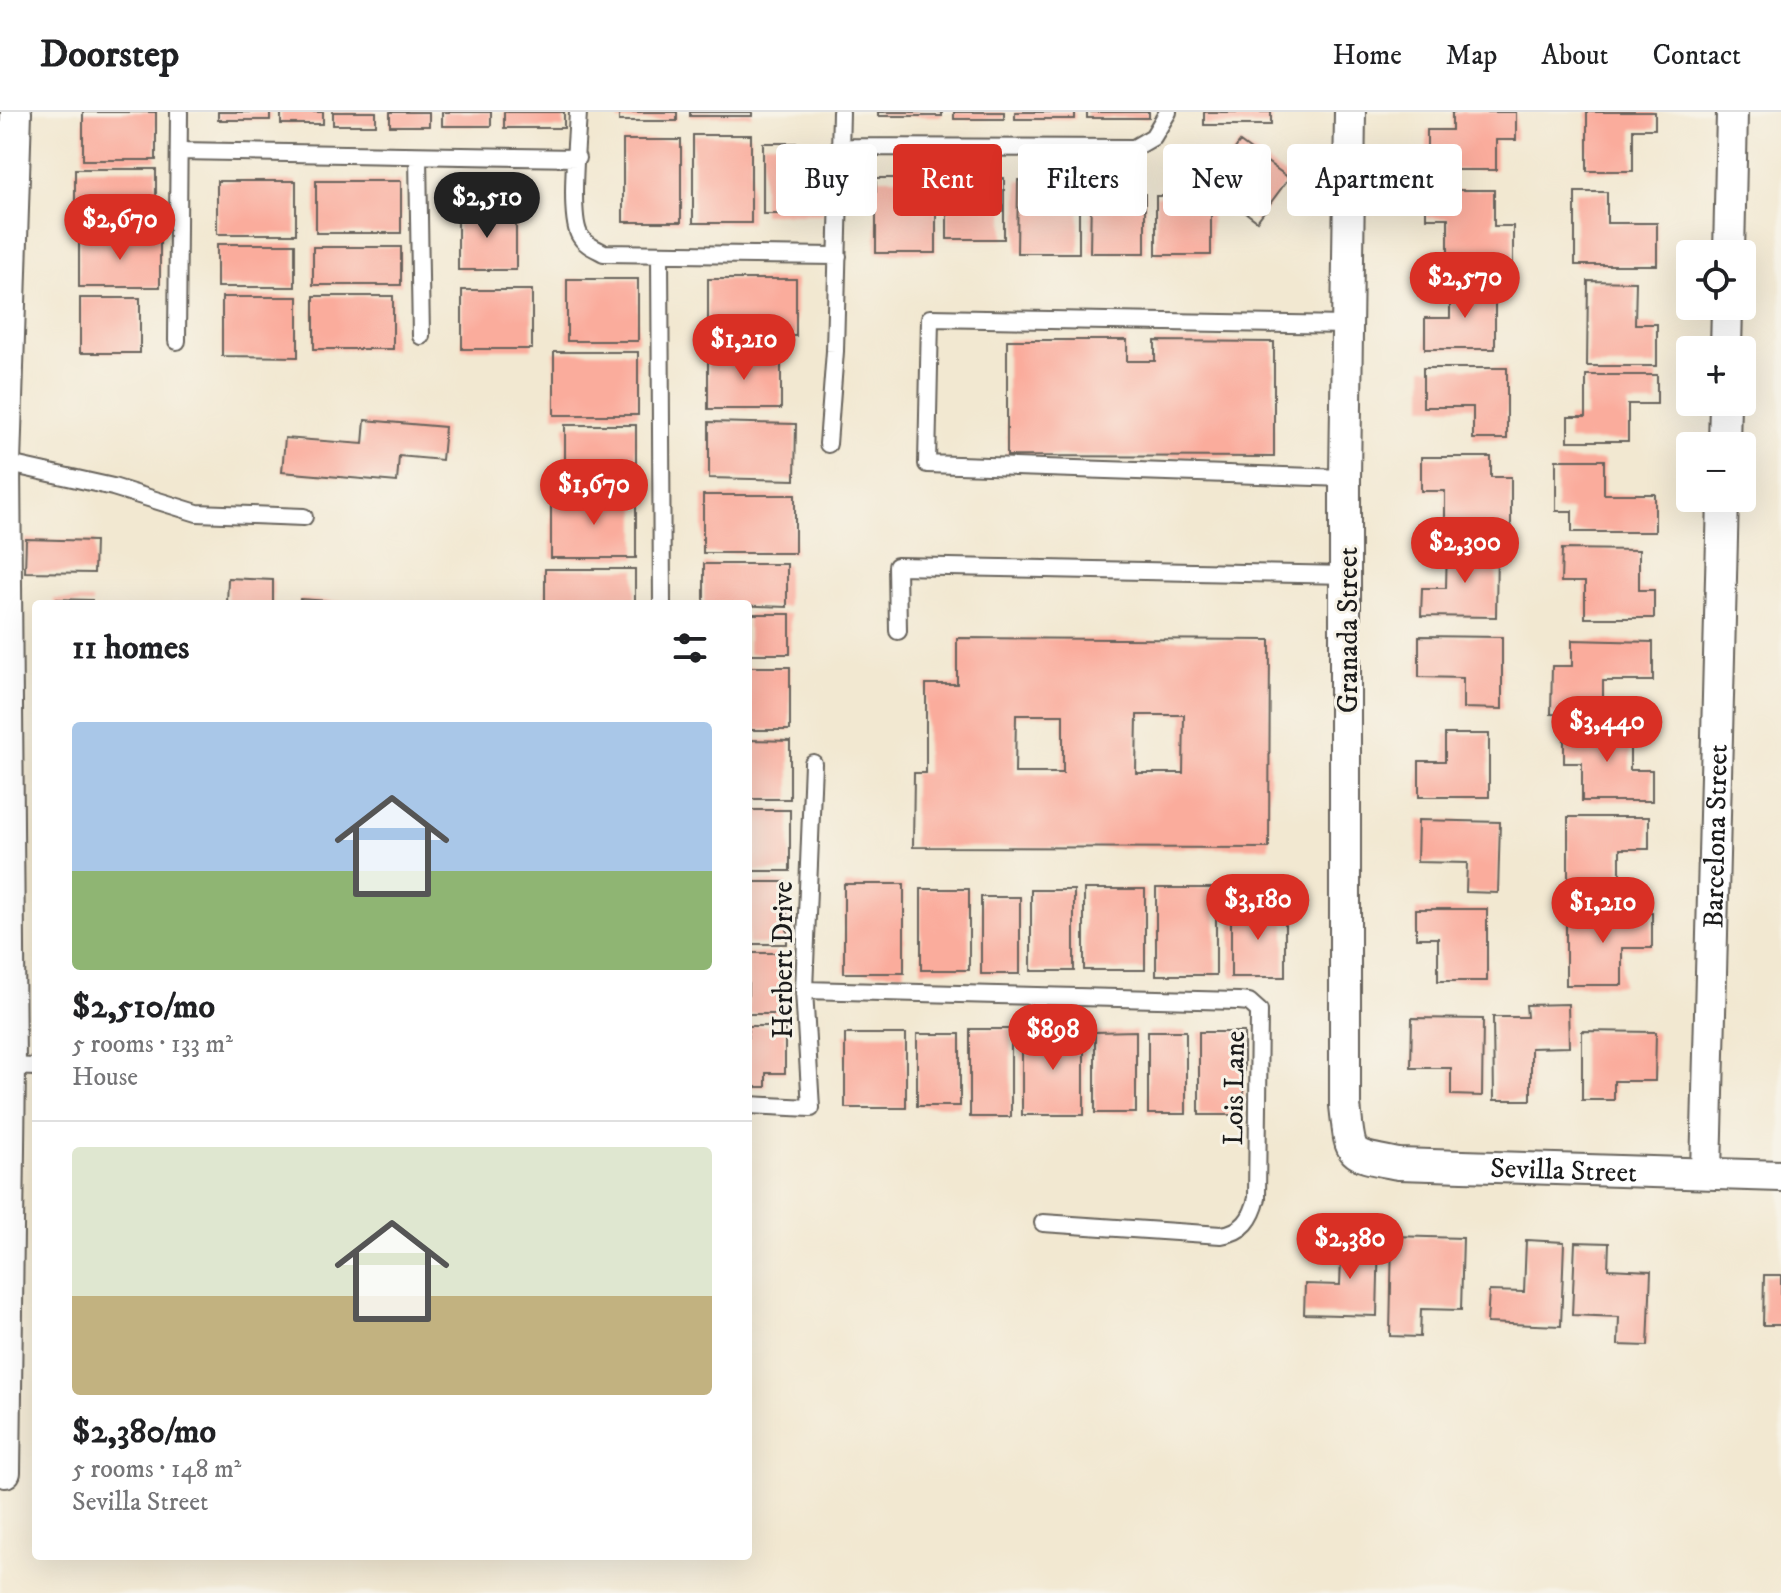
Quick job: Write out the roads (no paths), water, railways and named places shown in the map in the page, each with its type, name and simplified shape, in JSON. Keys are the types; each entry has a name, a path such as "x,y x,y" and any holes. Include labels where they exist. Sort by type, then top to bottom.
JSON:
{"street":[{"path":"5,1472 23,1067 5,463 16,112"},
{"name":"Granada Street","path":"1350,112 1345,478 1348,575 1345,1105 1350,1149"},
{"path":"1729,240 1732,112"},
{"name":"Barcelona Street","path":"1706,1172 1723,512"},
{"name":"Sevilla Street","path":"1350,1149 1358,1156 1399,1164 1781,1176"}],"lane":[{"path":"177,341 179,112"},
{"path":"578,112 574,216 579,235 590,246 604,253 838,256"},
{"path":"841,112 841,144"},
{"path":"877,147 1134,148 1153,137 1168,112"},
{"path":"179,151 577,158"},
{"path":"418,157 421,336"},
{"path":"828,444 839,216"},
{"path":"660,254 662,600"},
{"path":"1345,478 927,464 930,318 1347,325"},
{"path":"5,463 113,487 197,513 304,517"},
{"path":"898,631 897,566 1348,575"},
{"name":"Herbert Drive","path":"752,1105 811,1108 804,990 813,763"},
{"name":"Lois Lane","path":"804,990 1238,1001 1249,1002 1259,1011 1257,1198 1254,1213 1244,1226 1221,1235 1043,1223"}]}
